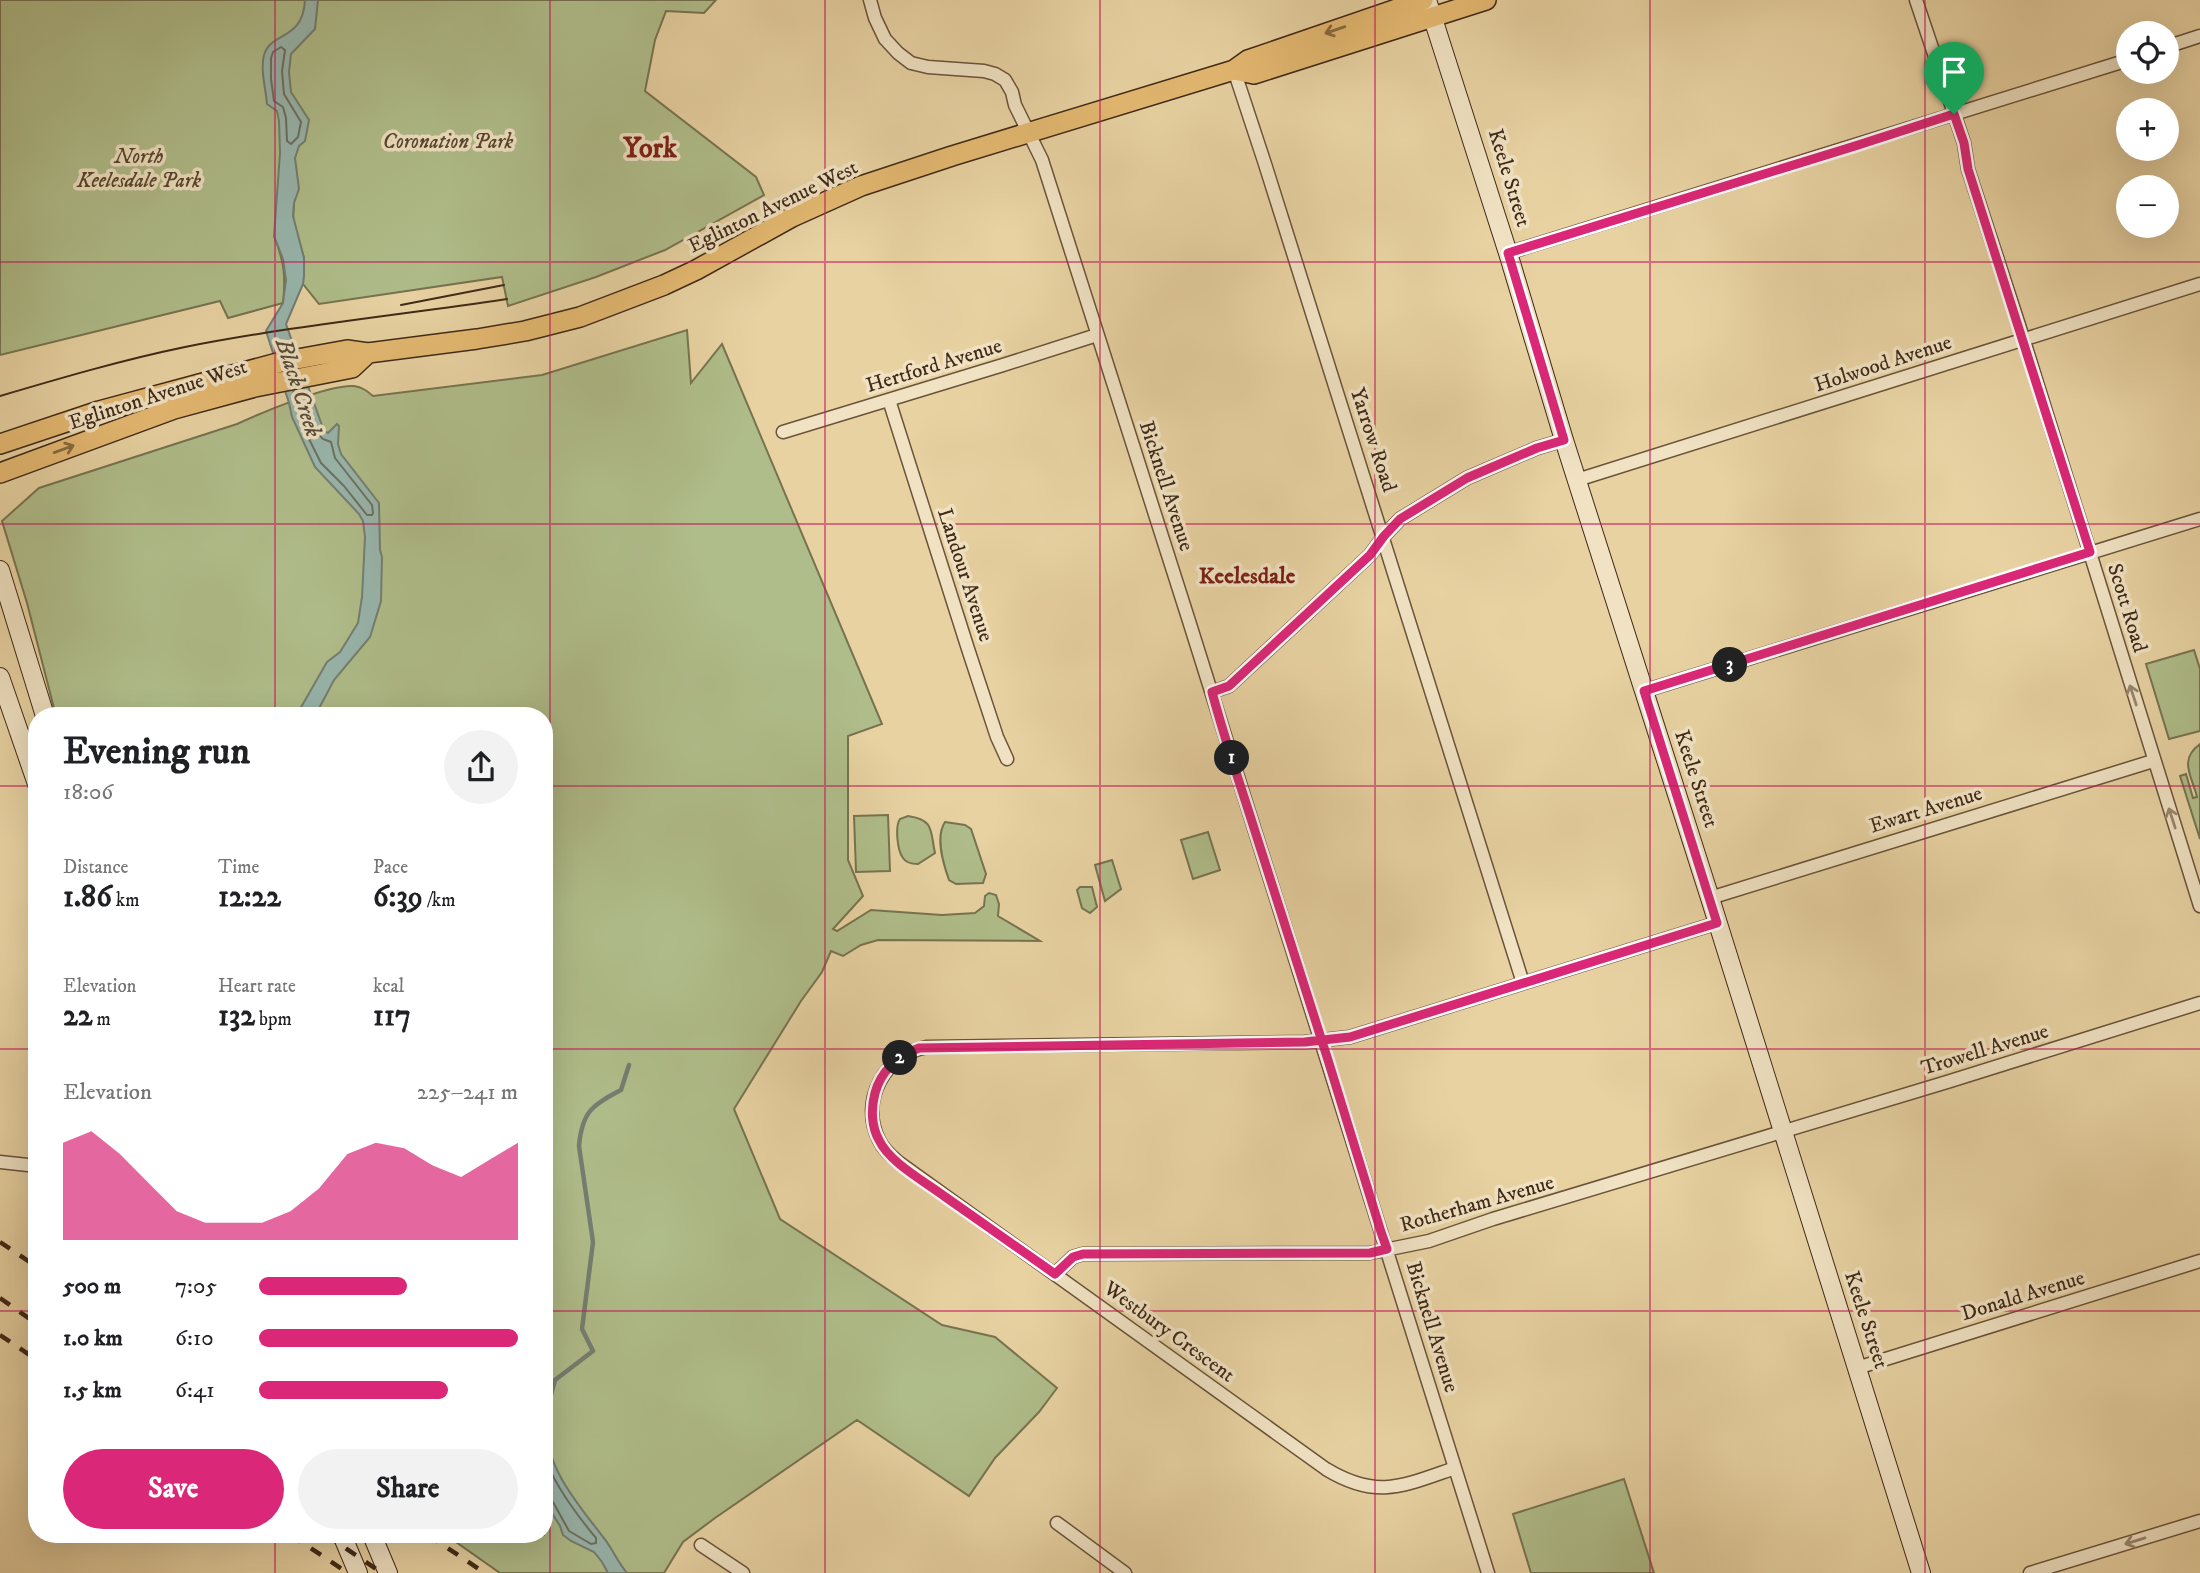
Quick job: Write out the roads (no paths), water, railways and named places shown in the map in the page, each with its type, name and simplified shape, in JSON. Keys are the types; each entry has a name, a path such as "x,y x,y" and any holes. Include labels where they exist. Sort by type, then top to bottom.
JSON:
{"main road":[{"name":"Eglinton Avenue West","path":"0,444 99,411 317,364 347,350 368,353 513,333 580,317 664,285 792,217 861,186 1234,70 1254,74 1427,6 1486,0"},
{"name":"Keele Street","path":"1427,6 1508,253 1564,440 1921,1573"},
{"name":"Eglinton Avenue West","path":"0,473 250,379"},
{"path":"0,570 42,707"},
{"path":"0,677 28,758"},
{"path":"345,1543 358,1573"},
{"path":"375,1543 388,1573"}],"street":[{"name":"Bicknell Avenue","path":"870,0 885,39 898,54 911,63 928,67 984,71 1005,80 1042,160 1488,1573"},
{"name":"Scott Road","path":"1916,0 1964,143 1968,169 2200,906"},
{"path":"2179,43 2200,36"},
{"path":"1508,253 2116,64"},
{"name":"Yarrow Road","path":"1234,70 1384,536 1523,983"},
{"name":"Holwood Avenue","path":"1577,480 2200,284"},
{"name":"Hertford Avenue","path":"783,432 1097,335"},
{"name":"Landour Avenue","path":"889,400 973,666 1007,759"},
{"path":"1212,692 1229,686 1370,555 1400,519 1467,478 1537,448 1564,440"},
{"path":"1644,691 2200,519"},
{"name":"Ewart Avenue","path":"1710,898 2153,761"},
{"path":"1321,1040 1350,1037 1717,923"},
{"name":"Trowell Avenue","path":"1782,1131 2200,1003"},
{"name":"Westbury Crescent","path":"1321,1040 927,1047 897,1059 886,1070 877,1084 873,1117 878,1140 884,1149 912,1173 1340,1477 1354,1484 1382,1488 1410,1483 1455,1468"},
{"name":"Rotherham Avenue","path":"1055,1274 1073,1257 1083,1254 1370,1253 1429,1241 1782,1131"},
{"path":"0,1162 28,1165"},
{"name":"Donald Avenue","path":"1857,1368 2200,1261"},
{"path":"2030,1573 2200,1521"},
{"path":"1057,1523 1125,1573"},
{"path":"701,1545 743,1573"}],"water":[{"name":"Black Creek","path":"305,0 318,0 315,29 291,54 289,72 291,92 309,120 305,141 299,146 295,158 299,189 293,216 304,258 304,276 286,324 324,431 328,433 337,424 339,426 338,444 341,454 379,503 382,557 381,601 370,637 334,680 320,707 301,707 327,662 340,652 358,623 365,537 363,521 359,514 315,467 292,417 266,331 283,303 286,280 283,259 274,236 280,153 279,121 277,111 267,104 263,61 268,47 293,29 303,13"},
{"path":"553,1459 564,1484 627,1573 608,1573 594,1552 563,1535 553,1515"}],"waterway":[{"path":"553,1387 555,1380 593,1351 582,1329 593,1242 579,1146 580,1134 590,1111 621,1090 629,1065"}],"tram line":[{"path":"401,305 504,285"},
{"path":"0,396 115,363 185,347 507,299"}],"railway":[{"path":"0,1242 28,1261"},
{"path":"0,1298 28,1318"},
{"path":"0,1335 28,1354"},
{"path":"303,1543 348,1573"},
{"path":"338,1543 382,1573"},
{"path":"440,1543 485,1573"}],"district":[{"name":"York","path":"650,148"},
{"name":"Keelesdale","path":"1247,576"}],"park label":[{"name":"Coronation Park","path":"448,142"},
{"name":"North Keelesdale Park","path":"139,169"}]}
